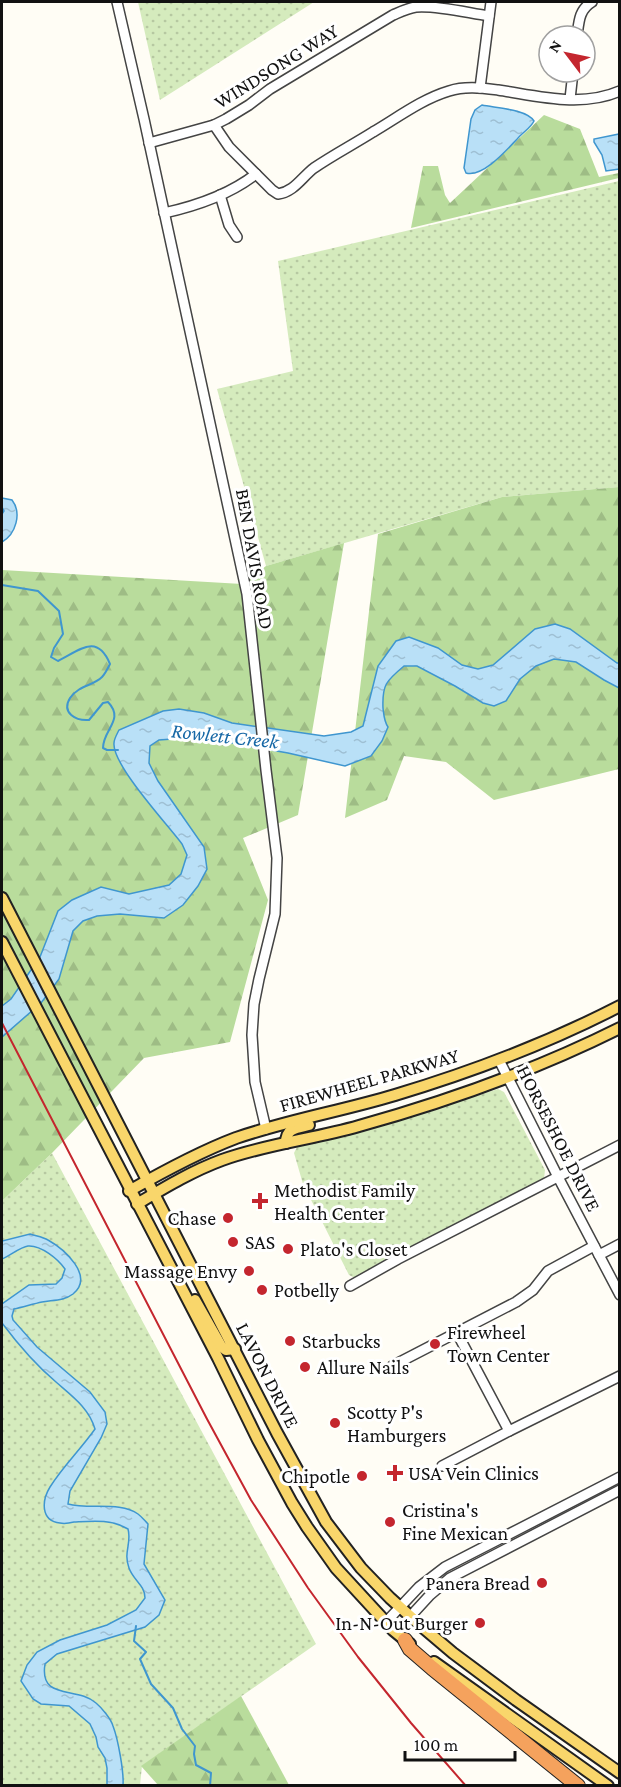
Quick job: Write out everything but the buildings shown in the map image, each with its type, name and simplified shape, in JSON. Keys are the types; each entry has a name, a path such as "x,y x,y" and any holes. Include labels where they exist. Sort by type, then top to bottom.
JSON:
{"highway":[{"path":"400,1636 432,1668 578,1785"}],"main road":[{"name":"LAVON DRIVE","path":"2,898 277,1433 326,1522 361,1568 400,1608 453,1653 620,1773"},
{"name":"LAVON DRIVE","path":"2,942 258,1440 307,1527 336,1568 400,1636 608,1785"},
{"name":"FIREWHEEL PARKWAY","path":"129,1191 207,1150 266,1129 394,1096 499,1060 620,1006"},
{"name":"FIREWHEEL PARKWAY","path":"137,1204 221,1160 357,1127 469,1092 507,1078 620,1028"},
{"path":"286,1143 288,1132 364,1109 394,1096"},
{"path":"181,1287 194,1300 221,1346 226,1350 235,1349"}],"street":[{"name":"BEN DAVIS ROAD","path":"117,2 247,594 278,858 276,899 271,932 259,979 252,1035 255,1082 266,1129"},
{"path":"480,88 491,2"},
{"path":"579,24 583,9 592,2"},
{"name":"WINDSONG WAY","path":"149,143 214,125 249,105 270,89 403,11 427,7 489,16"},
{"path":"570,99 572,84"},
{"path":"214,125 229,147 278,194 289,191 314,168 435,96 450,90 472,87 570,99 592,99 620,91"},
{"path":"164,213 193,206 220,195 243,184 256,174"},
{"path":"220,195 229,225 237,237"},
{"name":"HORSESHOE DRIVE","path":"499,1060 620,1295"},
{"path":"350,1286 620,1145"},
{"path":"392,1366 516,1302 533,1290 548,1271 596,1250 620,1244"},
{"path":"457,1333 509,1431"},
{"path":"442,1466 620,1376"},
{"path":"386,1622 419,1587 445,1567 620,1477"},
{"path":"400,1636 410,1616 450,1578 620,1490"}],"green space":[{"path":"138,2 314,2 160,100"},
{"path":"544,115 580,129 599,177 619,173 619,178 411,228 423,166 438,166 445,195 450,203"},
{"path":"619,181 619,487 502,497 266,566 217,389 293,371 278,261"},
{"path":"619,487 619,769 494,800 446,762 404,756 387,800 345,818 378,534 502,497"},
{"path":"344,543 298,815 243,838 268,900 230,1042 144,1058 2,1201 2,570 242,584 266,566"},
{"path":"498,1089 504,1092 545,1170 544,1179 359,1277 349,1275 303,1184 294,1153 298,1145"},
{"path":"52,1153 316,1644 142,1766 140,1785 2,1786 2,1201"},
{"path":"241,1696 289,1785 158,1785 141,1766"}],"water":[{"path":"482,105 518,111 534,121 503,154 488,166 481,171 466,173 464,168 471,119 475,110"},
{"path":"619,134 619,169 606,171 602,155 594,139"},
{"path":"2,498 12,500 17,517 11,534 2,542 2,514 4,511"},
{"name":"Rowlett Creek","path":"555,624 570,629 619,663 619,688 576,662 554,659 536,666 520,679 506,701 494,706 483,703 417,666 404,666 389,680 384,689 383,708 388,727 382,741 371,756 345,766 199,737 159,740 150,746 149,763 158,781 204,847 207,869 198,886 183,905 164,918 120,914 97,916 83,921 73,931 59,979 41,1003 2,1037 2,1006 11,999 40,957 58,911 72,900 101,887 129,894 169,885 181,874 187,855 182,844 142,795 122,765 114,743 119,730 163,711 179,709 204,713 232,723 324,736 351,732 363,726 378,666 396,641 409,637 438,648 462,665 478,669 493,665 535,629"},
{"path":"30,1234 55,1244 69,1256 79,1271 81,1279 79,1287 69,1296 14,1309 13,1320 37,1347 90,1392 105,1412 107,1424 70,1491 68,1504 122,1508 138,1514 148,1524 144,1564 165,1600 159,1615 145,1627 57,1654 45,1664 45,1676 53,1688 88,1698 98,1705 108,1717 119,1747 123,1785 107,1785 105,1758 98,1747 90,1724 69,1706 41,1704 33,1699 21,1681 27,1665 37,1652 60,1640 107,1625 136,1610 145,1598 127,1562 128,1529 102,1521 60,1523 49,1518 44,1509 45,1498 50,1487 95,1429 89,1415 79,1403 35,1362 2,1323 2,1304 29,1285 56,1284 62,1278 65,1269 49,1253 33,1246 22,1248 2,1259 2,1241"}],"waterway":[{"path":"2,585 38,591 59,611 63,634 51,657 58,661 87,647 99,649 105,655 110,664 104,674 74,694 67,708 71,715 89,720 103,703 108,702 113,708 114,719 106,735 103,748 118,750"},
{"path":"136,1626 134,1641 146,1652 140,1659 151,1684 173,1708 182,1729 195,1746 196,1765 211,1773 210,1786"}],"railway":[{"path":"2,1023 251,1500 308,1588 358,1657 466,1786"}],"place":[{"name":"Methodist Family Health Center","path":"260,1201"},
{"name":"Chase","path":"228,1218"},
{"name":"SAS","path":"233,1242"},
{"name":"Plato's Closet","path":"288,1249"},
{"name":"Massage Envy","path":"249,1271"},
{"name":"Potbelly","path":"262,1290"},
{"name":"Starbucks","path":"290,1341"},
{"name":"Firewheel Town Center","path":"435,1344"},
{"name":"Allure Nails","path":"305,1367"},
{"name":"Scotty P's Hamburgers","path":"335,1423"},
{"name":"USA Vein Clinics","path":"395,1473"},
{"name":"Chipotle","path":"362,1476"},
{"name":"Cristina's Fine Mexican","path":"390,1522"},
{"name":"Panera Bread","path":"542,1583"},
{"name":"In-N-Out Burger","path":"480,1623"}]}
